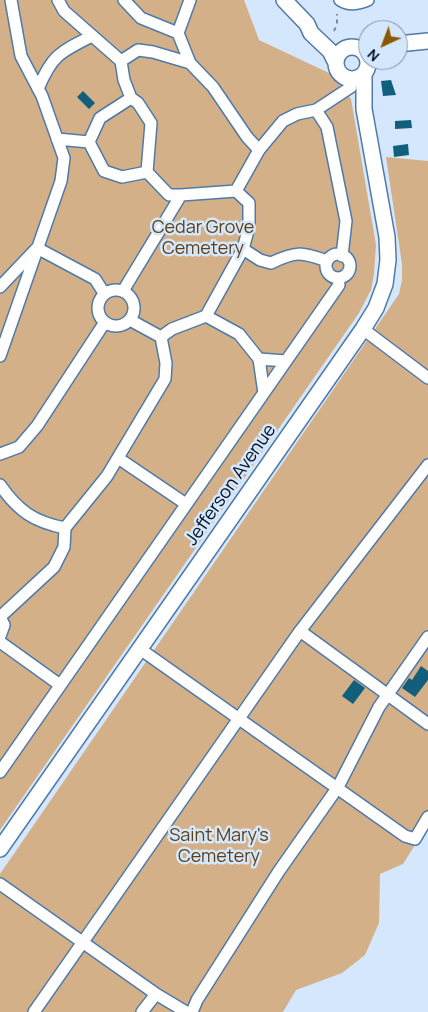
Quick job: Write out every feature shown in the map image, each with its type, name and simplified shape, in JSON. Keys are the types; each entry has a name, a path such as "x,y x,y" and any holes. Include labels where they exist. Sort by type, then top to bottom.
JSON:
{"main road":[{"name":"Jefferson Avenue","path":"284,0 307,24 358,48"},
{"name":"Jefferson Avenue","path":"307,24 309,31 330,51 364,109"},
{"path":"408,44 428,41"},
{"path":"358,48 341,52 343,75 353,79 368,70"},
{"name":"Jefferson Avenue","path":"0,849 363,330 376,308 385,284 388,260 386,228 364,109 366,72"}],"lane":[{"path":"0,356 61,181 64,158 38,88 21,56 11,0"},
{"path":"58,0 64,11 121,61 124,80 131,98 138,103 151,123 147,172 169,195 181,196 236,191 249,203 250,227 243,249 206,316 172,330 161,337"},
{"path":"124,0 141,18 178,33"},
{"path":"190,0 178,33 190,63 213,87 247,137 259,150"},
{"path":"340,0 346,4 358,4 368,0"},
{"path":"38,88 47,66 55,57 92,36"},
{"path":"121,61 138,50 153,52 190,63"},
{"path":"236,191 259,150 283,121 297,114 316,110 343,75"},
{"path":"89,142 100,118 131,98"},
{"path":"316,110 327,127 346,221 342,256"},
{"path":"57,139 89,142"},
{"path":"89,142 104,171 122,177 147,172"},
{"path":"123,291 181,196"},
{"path":"0,287 37,248"},
{"path":"37,248 95,279 104,293"},
{"path":"243,249 260,260 271,263 292,253 304,253 327,261"},
{"path":"332,256 342,256 348,262 349,269 345,276 338,278 328,273 327,261 332,256"},
{"path":"0,772 339,285 338,278"},
{"path":"116,289 123,291 134,303 135,309 130,320 119,326 105,322 98,310 98,303 104,293 116,289"},
{"path":"206,316 240,334 260,359 264,393"},
{"path":"130,320 161,337"},
{"path":"0,454 19,447 37,426 105,322"},
{"path":"363,330 428,378"},
{"path":"0,636 4,625 0,617 54,567 64,547 65,528 107,476 165,379 166,363 161,337"},
{"path":"260,359 286,362"},
{"path":"118,458 186,504"},
{"path":"34,1012 300,631 428,464"},
{"path":"0,486 14,505 45,524 65,528"},
{"path":"300,631 428,724"},
{"path":"192,1012 197,1000 279,871 338,787 387,694 428,637"},
{"path":"0,642 60,685"},
{"path":"140,649 405,836 415,839 428,817"},
{"path":"0,884 156,994 186,1012"},
{"path":"142,1012 156,994"}],"path":[{"path":"334,31 337,24 337,14"}],"green space":[{"name":"Cedar Grove Cemetery","path":"0,0 244,0 259,40 331,74 351,99 376,245 371,290 359,313 0,830"},
{"name":"Saint Mary's Cemetery","path":"386,157 428,161 428,824 403,864 380,874 379,923 365,955 342,973 296,990 283,1012 0,1012 0,874 399,294 402,280 402,264"}],"building":[{"path":"391,80 396,95 383,96 381,81"},
{"path":"83,91 95,103 89,109 77,97"},
{"path":"411,120 412,128 395,129 395,121"},
{"path":"408,144 409,155 394,157 393,146"},
{"path":"421,666 428,671 428,680 415,697 402,688 409,678 412,680"},
{"path":"354,680 365,688 353,704 342,696"}]}
